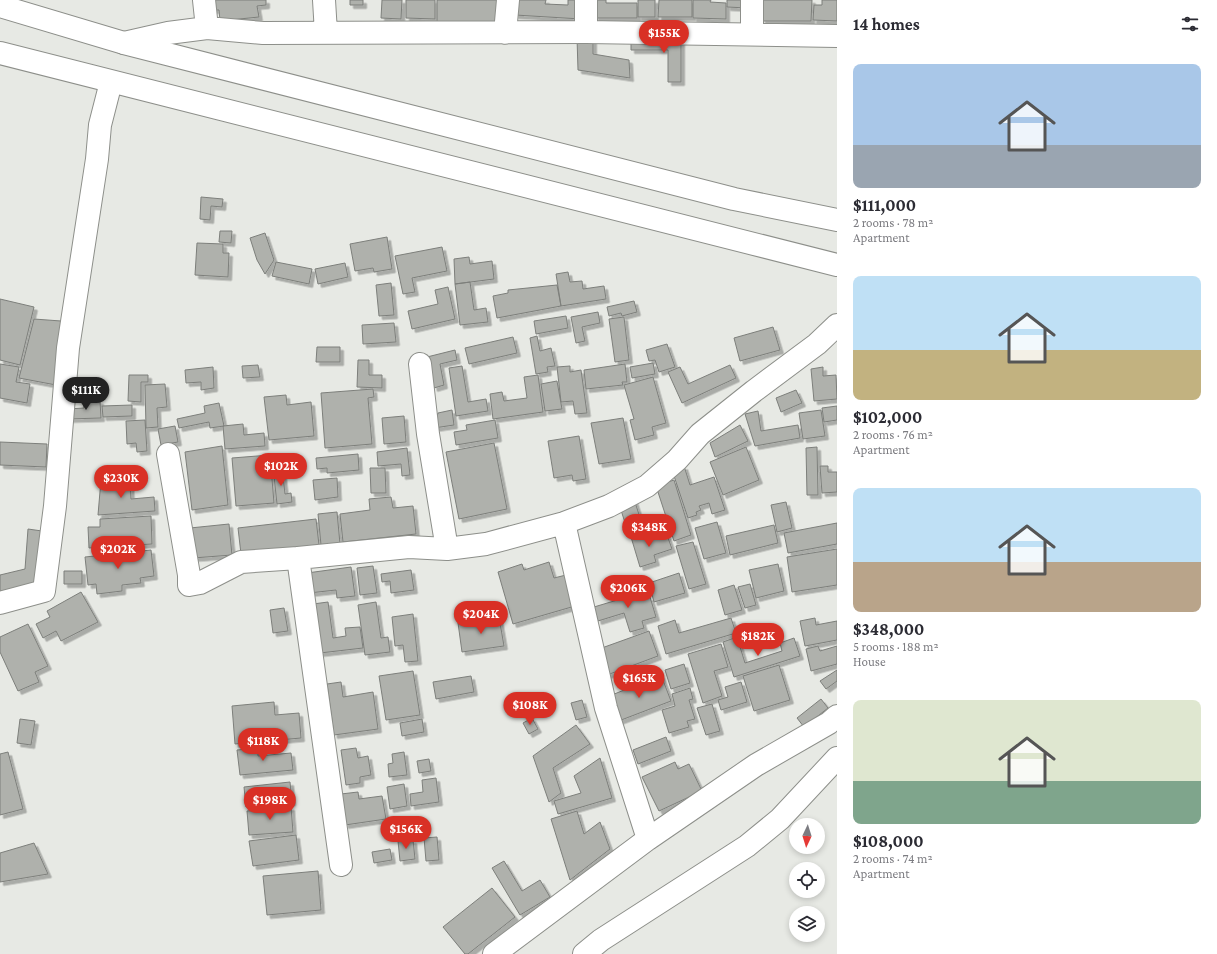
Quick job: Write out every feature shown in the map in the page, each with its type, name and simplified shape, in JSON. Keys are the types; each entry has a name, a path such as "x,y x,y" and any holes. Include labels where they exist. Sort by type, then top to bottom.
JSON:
{"street":[{"path":"204,0 207,28"},
{"path":"324,0 326,33"},
{"path":"505,33 508,0"},
{"path":"586,0 586,32"},
{"path":"752,0 752,34"},
{"path":"12,6 124,43 734,199 837,220"},
{"path":"124,43 168,33 207,28 263,33 586,32 837,36"},
{"path":"0,53 837,265"},
{"path":"0,603 44,591 55,506 68,348 97,159 100,125 111,82"},
{"path":"168,454 189,575 189,585 200,584 241,562 410,547 447,549 486,544 564,523 608,506 647,486 677,460 700,434 817,344 837,324"},
{"path":"420,364 428,434 447,549"},
{"path":"564,523 606,708 648,839"},
{"path":"298,558 341,865"},
{"path":"494,954 648,839 756,764 834,724"},
{"path":"584,954 601,940 747,846 780,818 837,758"}],"building":[{"path":"212,0 266,0 266,5 257,6 259,17 220,21 219,10 213,10"},
{"path":"350,0 363,0 363,5 350,5"},
{"path":"382,0 402,0 401,19 381,18"},
{"path":"406,0 435,0 435,19 406,18"},
{"path":"437,0 499,0 499,22 437,22"},
{"path":"516,0 546,0 545,4 568,5 568,0 582,0 581,19 515,15"},
{"path":"595,0 606,0 606,3 637,3 637,18 595,18"},
{"path":"638,0 655,0 655,17 638,17"},
{"path":"659,0 692,0 692,17 658,17"},
{"path":"693,0 711,0 710,2 726,3 726,19 693,18"},
{"path":"727,0 747,0 747,8 727,7"},
{"path":"762,0 812,0 811,21 762,21"},
{"path":"822,0 837,0 837,21 813,20 814,5 822,5"},
{"path":"593,37 593,54 629,60 630,78 578,70 577,38"},
{"path":"631,39 681,40 681,82 668,82 668,50 631,50"},
{"path":"201,197 223,199 222,207 211,206 210,220 200,219"},
{"path":"220,231 232,231 231,243 219,242"},
{"path":"265,233 274,260 265,274 257,260 250,238"},
{"path":"387,237 392,269 374,272 373,268 355,271 350,244"},
{"path":"197,243 223,244 223,253 229,253 228,277 195,275"},
{"path":"442,247 447,271 412,278 415,292 403,294 395,256"},
{"path":"469,257 470,264 492,261 494,279 455,284 454,259"},
{"path":"276,262 312,269 309,284 272,276"},
{"path":"345,263 348,277 318,284 315,269"},
{"path":"568,272 570,282 582,281 583,289 604,286 606,299 561,306 556,274"},
{"path":"470,282 474,310 486,308 488,322 460,325 455,284"},
{"path":"391,283 394,315 379,316 376,285"},
{"path":"557,285 561,306 497,318 493,296 508,293 508,290"},
{"path":"448,287 455,319 412,329 408,311 438,304 435,290"},
{"path":"0,299 34,307 20,365 0,360"},
{"path":"634,301 637,312 622,316 621,313 609,316 607,307"},
{"path":"598,312 600,323 582,327 585,341 576,343 571,317"},
{"path":"566,316 568,328 536,334 534,321"},
{"path":"624,317 629,360 615,362 609,319"},
{"path":"34,319 61,321 56,385 19,378"},
{"path":"394,323 396,342 363,344 362,325"},
{"path":"773,327 780,350 740,361 734,338"},
{"path":"537,336 540,351 551,348 555,366 547,367 548,372 536,374 530,338"},
{"path":"513,337 517,353 469,364 465,348"},
{"path":"667,344 675,367 659,372 655,360 649,361 646,350"},
{"path":"317,347 340,347 340,362 316,362"},
{"path":"455,350 457,360 440,364 444,385 434,388 427,357"},
{"path":"358,360 369,360 369,375 382,375 382,388 357,387"},
{"path":"653,363 655,374 632,378 630,367"},
{"path":"0,364 19,367 16,382 30,384 27,403 0,398"},
{"path":"625,364 627,382 622,382 623,385 586,389 584,370"},
{"path":"258,365 260,377 243,378 242,366"},
{"path":"730,365 736,378 682,403 668,372 680,367 688,384"},
{"path":"462,366 468,402 486,399 488,411 456,416 449,368"},
{"path":"570,366 570,372 581,370 587,413 575,414 573,401 561,402 557,367"},
{"path":"213,367 214,388 201,390 201,382 186,383 185,370"},
{"path":"823,367 823,376 836,375 837,399 814,401 811,369"},
{"path":"129,375 148,375 148,382 141,382 141,402 128,401"},
{"path":"538,375 543,412 493,419 490,394 502,392 504,401 527,398 524,377"},
{"path":"653,377 666,423 652,427 654,435 635,440 630,420 634,419 624,385"},
{"path":"557,381 562,409 545,411 541,384"},
{"path":"165,384 167,407 157,408 158,427 146,428 145,385"},
{"path":"373,389 374,397 368,398 372,444 325,448 321,393"},
{"path":"796,390 802,403 781,412 776,398"},
{"path":"286,395 287,405 311,402 314,436 269,440 264,397"},
{"path":"100,401 101,418 68,419 67,409 84,408 83,402"},
{"path":"219,403 224,426 210,428 209,422 179,428 177,419 205,413 204,406"},
{"path":"132,405 132,416 103,417 102,406"},
{"path":"837,406 837,420 824,422 822,408"},
{"path":"452,410 454,425 434,428 438,413"},
{"path":"821,410 825,436 803,439 799,413"},
{"path":"758,411 761,431 798,425 800,438 755,446 745,414"},
{"path":"404,416 406,442 384,444 382,418"},
{"path":"623,418 631,459 599,464 591,423"},
{"path":"145,420 147,451 137,452 136,443 127,444 126,421"},
{"path":"495,420 498,438 456,445 454,432 467,430 466,425"},
{"path":"243,424 244,435 264,433 265,446 225,449 223,426"},
{"path":"740,425 748,441 715,457 710,443"},
{"path":"175,426 178,442 161,445 158,429"},
{"path":"579,436 586,479 573,481 572,475 554,478 548,441"},
{"path":"0,442 47,444 46,467 0,465"},
{"path":"494,443 507,509 459,519 446,452"},
{"path":"222,446 228,505 192,510 185,452"},
{"path":"746,447 759,480 723,495 710,462"},
{"path":"817,447 818,495 807,495 806,448"},
{"path":"407,448 410,475 402,476 401,464 378,466 377,452"},
{"path":"358,454 359,470 327,473 327,468 317,469 316,458"},
{"path":"270,455 274,503 236,506 232,458"},
{"path":"282,466 285,494 291,493 292,502 277,504 273,467"},
{"path":"684,466 690,485 714,477 725,510 712,514 709,503 699,506 701,510 696,512 697,515 688,518 672,470"},
{"path":"820,466 828,466 828,472 837,472 837,492 822,493"},
{"path":"370,468 385,468 386,493 371,493"},
{"path":"130,478 131,499 154,497 155,511 98,515 101,480"},
{"path":"337,478 338,497 315,500 313,480"},
{"path":"674,480 691,535 674,541 656,486"},
{"path":"391,497 393,508 413,506 416,534 343,542 340,514 370,510 369,499"},
{"path":"634,499 644,530 629,535 619,504"},
{"path":"786,502 792,528 777,532 771,505"},
{"path":"337,512 340,544 321,545 318,514"},
{"path":"151,516 152,544 89,548 88,527 100,527 100,519"},
{"path":"316,519 319,545 241,554 238,528"},
{"path":"717,522 726,553 704,559 695,528"},
{"path":"837,523 837,544 788,553 784,533"},
{"path":"229,524 232,555 193,558 190,528"},
{"path":"774,525 778,543 730,555 726,536"},
{"path":"28,529 42,531 39,582 0,592 0,575 25,569"},
{"path":"646,532 649,540 667,535 672,549 654,555 656,562 640,567 631,537"},
{"path":"693,542 706,584 689,589 676,546"},
{"path":"837,549 837,585 792,592 787,557"},
{"path":"151,550 154,576 140,578 141,583 122,585 122,591 97,594 96,584 88,585 85,557"},
{"path":"549,562 554,578 566,575 575,606 513,624 498,572 522,564 524,570"},
{"path":"778,564 784,591 756,598 749,570"},
{"path":"373,566 377,593 360,595 357,568"},
{"path":"351,567 355,596 337,598 336,590 309,593 307,573"},
{"path":"411,570 414,590 391,593 390,581 382,582 381,574"},
{"path":"64,571 82,571 82,584 64,584"},
{"path":"679,573 685,593 654,602 649,583"},
{"path":"635,584 640,600 650,597 656,617 642,621 644,628 630,632 624,613 598,621 594,607 624,598 621,588"},
{"path":"750,584 756,605 745,608 738,587"},
{"path":"734,585 742,610 725,615 718,590"},
{"path":"81,592 98,622 61,641 56,631 43,638 36,624 50,617 47,611"},
{"path":"328,602 333,638 346,636 345,628 360,627 363,648 320,653 313,604"},
{"path":"376,602 381,638 388,637 390,652 365,655 358,605"},
{"path":"284,608 288,631 273,633 270,610"},
{"path":"413,614 418,661 405,662 403,645 395,646 392,617"},
{"path":"499,617 504,646 462,652 458,623"},
{"path":"731,618 736,633 666,654 658,626 675,620 679,633"},
{"path":"815,618 816,625 837,621 837,640 805,646 800,621"},
{"path":"28,624 48,666 35,672 39,682 18,691 0,652 0,637"},
{"path":"649,631 658,656 607,675 599,649"},
{"path":"737,637 745,663 782,651 780,643 794,638 800,656 734,677 723,642"},
{"path":"721,644 728,667 714,671 722,696 703,703 688,654"},
{"path":"818,646 820,651 837,646 837,664 811,671 806,649"},
{"path":"684,664 690,683 671,689 665,670"},
{"path":"779,665 790,700 754,711 743,676"},
{"path":"837,670 837,681 826,689 820,681"},
{"path":"413,671 420,715 386,720 379,676"},
{"path":"661,675 671,701 616,722 607,697"},
{"path":"471,676 474,692 436,699 433,682"},
{"path":"341,682 343,697 373,692 378,729 334,735 327,684"},
{"path":"741,682 747,702 721,710 718,700 728,697 725,687"},
{"path":"690,688 693,699 689,700 695,719 687,721 689,727 669,733 662,710 675,706 672,694"},
{"path":"821,699 828,708 804,727 797,718"},
{"path":"582,700 587,717 576,720 571,703"},
{"path":"274,702 275,715 299,713 301,738 235,744 232,706"},
{"path":"712,704 720,731 706,735 697,708"},
{"path":"532,718 538,729 529,734 523,723"},
{"path":"20,719 35,721 31,745 17,743"},
{"path":"422,719 424,732 402,736 400,723"},
{"path":"576,725 590,744 553,768 561,793 549,802 533,756"},
{"path":"666,737 671,751 638,764 633,750"},
{"path":"258,748 258,756 291,753 293,770 240,775 237,750"},
{"path":"356,748 358,758 368,756 371,775 360,777 360,783 346,785 341,750"},
{"path":"8,752 23,809 0,815 0,754"},
{"path":"404,752 407,775 389,777 388,764 393,763 392,754"},
{"path":"600,758 612,798 558,814 554,801 581,793 574,776"},
{"path":"429,759 431,771 419,773 417,761"},
{"path":"675,762 678,769 689,764 702,791 659,811 642,777"},
{"path":"436,778 439,802 411,806 410,794 423,792 422,780"},
{"path":"290,782 292,802 246,807 244,787"},
{"path":"404,784 407,806 390,809 387,787"},
{"path":"358,792 359,799 382,796 386,819 345,825 341,794"},
{"path":"291,807 293,832 249,835 247,811"},
{"path":"577,811 584,834 600,822 610,849 570,880 551,819"},
{"path":"296,835 299,860 253,866 249,841"},
{"path":"437,837 439,860 426,861 424,838"},
{"path":"413,840 415,859 400,861 398,841"},
{"path":"34,843 48,874 0,882 0,853"},
{"path":"390,849 392,860 374,863 372,852"},
{"path":"504,861 522,891 540,880 550,897 520,915 492,868"},
{"path":"318,871 321,910 267,915 263,876"},
{"path":"492,888 515,917 468,954 465,954 443,927"}]}
